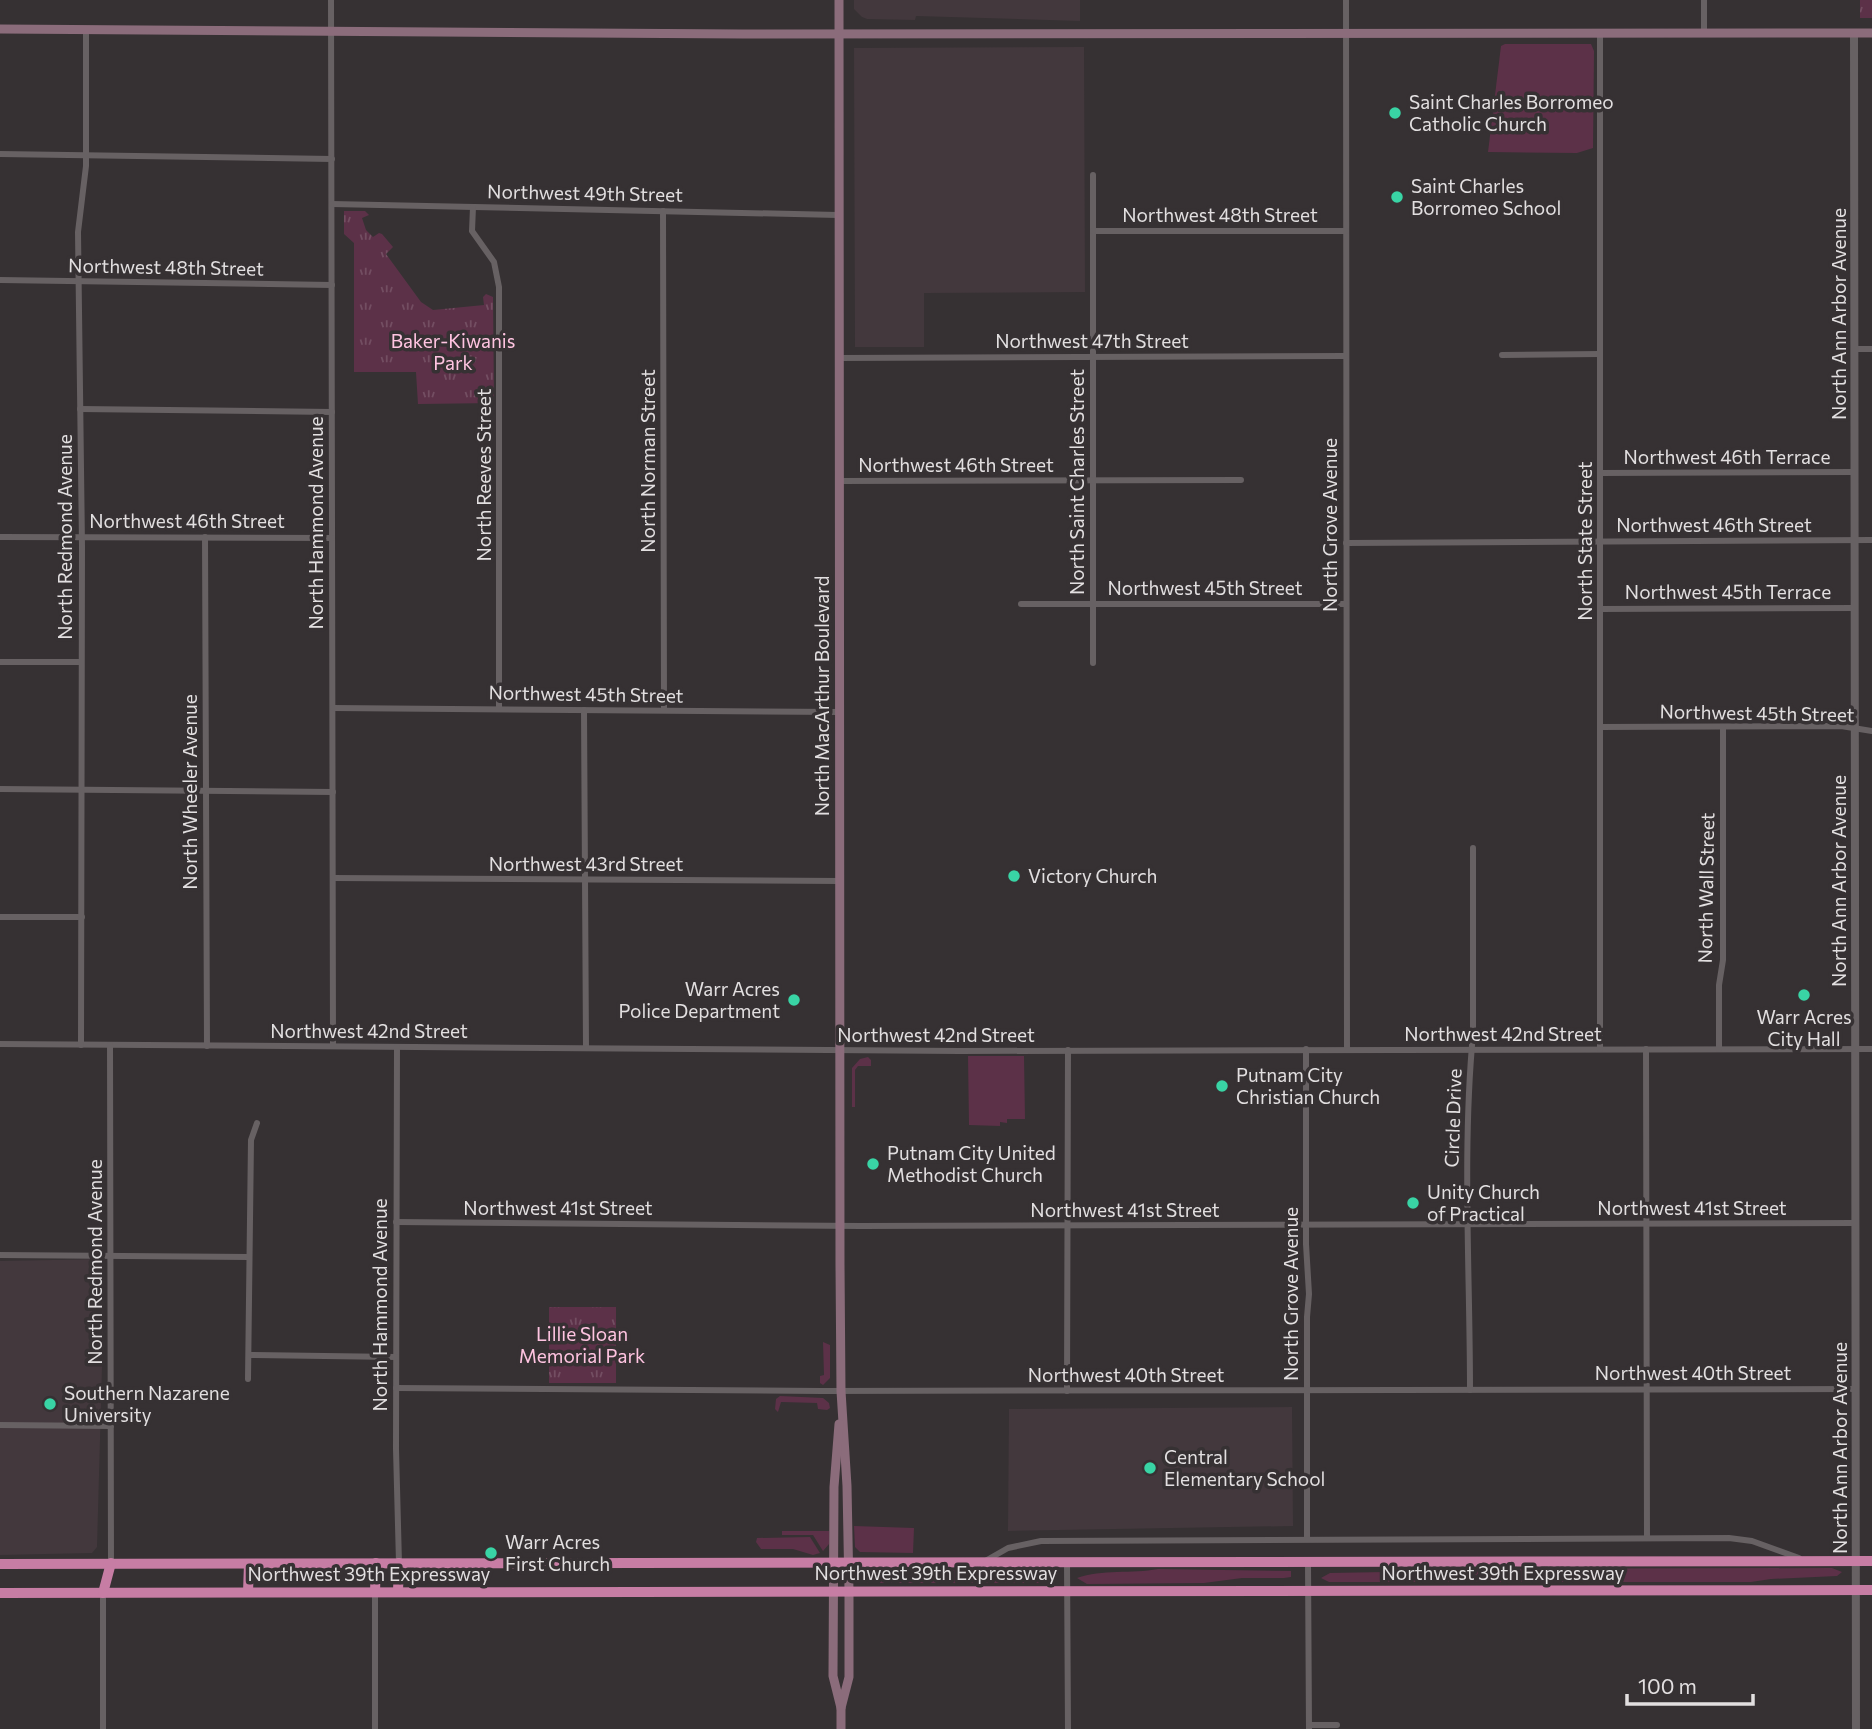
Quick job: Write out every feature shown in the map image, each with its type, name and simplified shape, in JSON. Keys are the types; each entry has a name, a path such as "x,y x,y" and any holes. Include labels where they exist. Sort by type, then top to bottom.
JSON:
{"highway":[{"name":"Northwest 39th Expressway","path":"0,1564 1872,1561"},
{"path":"103,1593 111,1563"},
{"path":"375,1592 376,1563"},
{"path":"398,1591 399,1563"},
{"path":"248,1592 249,1564"},
{"name":"Northwest 39th Expressway","path":"0,1593 1872,1590"}],"main road":[{"name":"North MacArthur Boulevard","path":"839,0 841,1391 849,1563 849,1677 841,1708"},
{"path":"0,29 839,34 1872,33"},
{"name":"North MacArthur Boulevard","path":"841,1391 834,1487 833,1563 834,1676 841,1708 841,1729"}],"street":[{"name":"North Hammond Avenue","path":"331,0 333,1046"},
{"name":"North Grove Avenue","path":"1346,0 1347,1049"},
{"path":"1704,0 1704,33"},
{"name":"North Redmond Avenue","path":"81,1045 79,225 86,156 86,30"},
{"name":"North State Street","path":"1600,33 1600,1049"},
{"name":"North Ann Arbor Avenue","path":"1854,33 1856,1729"},
{"path":"0,154 332,159"},
{"name":"North Saint Charles Street","path":"1093,176 1093,663"},
{"name":"Northwest 49th Street","path":"332,204 838,215"},
{"name":"North Reeves Street","path":"473,206 472,231 494,262 499,286 499,709"},
{"name":"North Norman Street","path":"663,211 664,710"},
{"name":"Northwest 48th Street","path":"1093,231 1346,231"},
{"name":"Northwest 48th Street","path":"0,280 331,285"},
{"path":"1854,349 1872,349"},
{"path":"1502,355 1600,354"},
{"name":"Northwest 47th Street","path":"839,358 1346,356"},
{"path":"80,409 331,412"},
{"name":"Northwest 46th Terrace","path":"1600,473 1854,472"},
{"name":"Northwest 46th Street","path":"839,481 1241,480"},
{"name":"Northwest 46th Street","path":"0,537 332,538"},
{"name":"North Wheeler Avenue","path":"205,537 207,1046"},
{"name":"Northwest 46th Street","path":"1346,543 1872,540"},
{"name":"Northwest 45th Street","path":"1021,604 1346,604"},
{"name":"Northwest 45th Terrace","path":"1600,609 1855,608"},
{"path":"0,662 81,662"},
{"name":"Northwest 45th Street","path":"333,708 839,712"},
{"path":"584,710 586,1048"},
{"name":"Northwest 45th Street","path":"1600,727 1841,726 1872,730"},
{"name":"North Wall Street","path":"1719,1049 1719,985 1723,960 1723,727"},
{"path":"0,789 333,792"},
{"name":"Circle Drive","path":"1471,1390 1467,1225 1472,1049 1473,848"},
{"name":"Northwest 43rd Street","path":"333,877 840,881"},
{"path":"0,917 82,917"},
{"name":"Northwest 42nd Street","path":"0,1044 840,1050 1872,1049"},
{"name":"North Redmond Avenue","path":"110,1045 111,1563"},
{"name":"North Hammond Avenue","path":"397,1047 396,1388 399,1563"},
{"name":"North Grove Avenue","path":"1306,1049 1309,1294 1307,1539"},
{"path":"1646,1049 1647,1538"},
{"path":"1067,1391 1068,1050"},
{"path":"248,1379 251,1140 257,1123"},
{"name":"Northwest 41st Street","path":"396,1222 840,1226 1855,1223"},
{"path":"0,1255 249,1257"},
{"path":"250,1355 396,1357"},
{"name":"Northwest 40th Street","path":"396,1388 841,1391 1855,1389"},
{"path":"0,1425 111,1426"},
{"name":"Northwest 39th Expressway","path":"984,1562 1008,1548 1041,1541 1729,1538 1752,1541 1810,1562"},
{"path":"1068,1562 1068,1729"},
{"path":"1308,1563 1309,1727 1337,1725"},
{"path":"375,1592 375,1729"},
{"path":"103,1593 103,1729"}],"shaded area":[{"path":"854,0 1080,0 1080,21 916,16 915,20 867,19 854,9"},
{"path":"1084,47 1085,292 924,293 924,347 855,347 854,48"},
{"name":"Southern Nazarene University","path":"105,1259 97,1547 92,1553 0,1555 0,1261"},
{"name":"Central Elementary School","path":"1292,1407 1293,1526 1008,1531 1009,1409"}],"green space":[{"path":"1860,0 1872,0 1872,18 1860,18"},
{"path":"1591,44 1594,51 1593,148 1577,153 1488,152 1501,46"},
{"name":"Baker-Kiwanis Park","path":"344,211 365,211 369,215 362,218 366,230 373,237 382,234 393,247 386,254 421,302 433,310 484,305 483,297 486,294 493,297 494,403 418,404 416,372 354,372 354,243 344,234"},
{"path":"968,1056 1024,1056 1025,1119 1007,1119 1007,1123 1000,1122 1000,1126 969,1125"},
{"path":"868,1057 871,1066 858,1066 855,1070 855,1107 852,1107 852,1068 860,1059"},
{"name":"Lillie Sloan Memorial Park","path":"549,1307 616,1307 616,1383 549,1383"},
{"path":"823,1342 830,1345 830,1378 823,1385 820,1383 820,1376 824,1375"},
{"path":"780,1396 823,1398 830,1408 818,1409 817,1403 781,1402 778,1412 775,1409 776,1399"},
{"path":"854,1526 914,1528 913,1553 860,1552 855,1547"},
{"path":"782,1531 829,1531 829,1544 823,1551 813,1535 782,1535"},
{"path":"810,1537 820,1553 813,1555 793,1549 761,1549 756,1542 757,1538"},
{"path":"1832,1568 1842,1572 1837,1576 1751,1582 1329,1582 1321,1578 1330,1573 1404,1569"},
{"path":"1051,1569 1056,1573 1051,1583 857,1581 858,1577 863,1575 925,1575 948,1570"},
{"path":"1158,1569 1291,1571 1291,1577 1242,1578 1204,1583 1087,1584 1077,1578"}],"place":[{"name":"Saint Charles Borromeo Catholic Church","path":"1395,113"},
{"name":"Saint Charles Borromeo School","path":"1397,197"},
{"name":"Victory Church","path":"1014,876"},
{"name":"Warr Acres City Hall","path":"1804,995"},
{"name":"Warr Acres Police Department","path":"794,1000"},
{"name":"Putnam City Christian Church","path":"1222,1086"},
{"name":"Putnam City United Methodist Church","path":"873,1164"},
{"name":"Unity Church of Practical","path":"1413,1203"},
{"name":"Southern Nazarene University","path":"50,1404"},
{"name":"Central Elementary School","path":"1150,1468"},
{"name":"Warr Acres First Church","path":"491,1553"}]}
